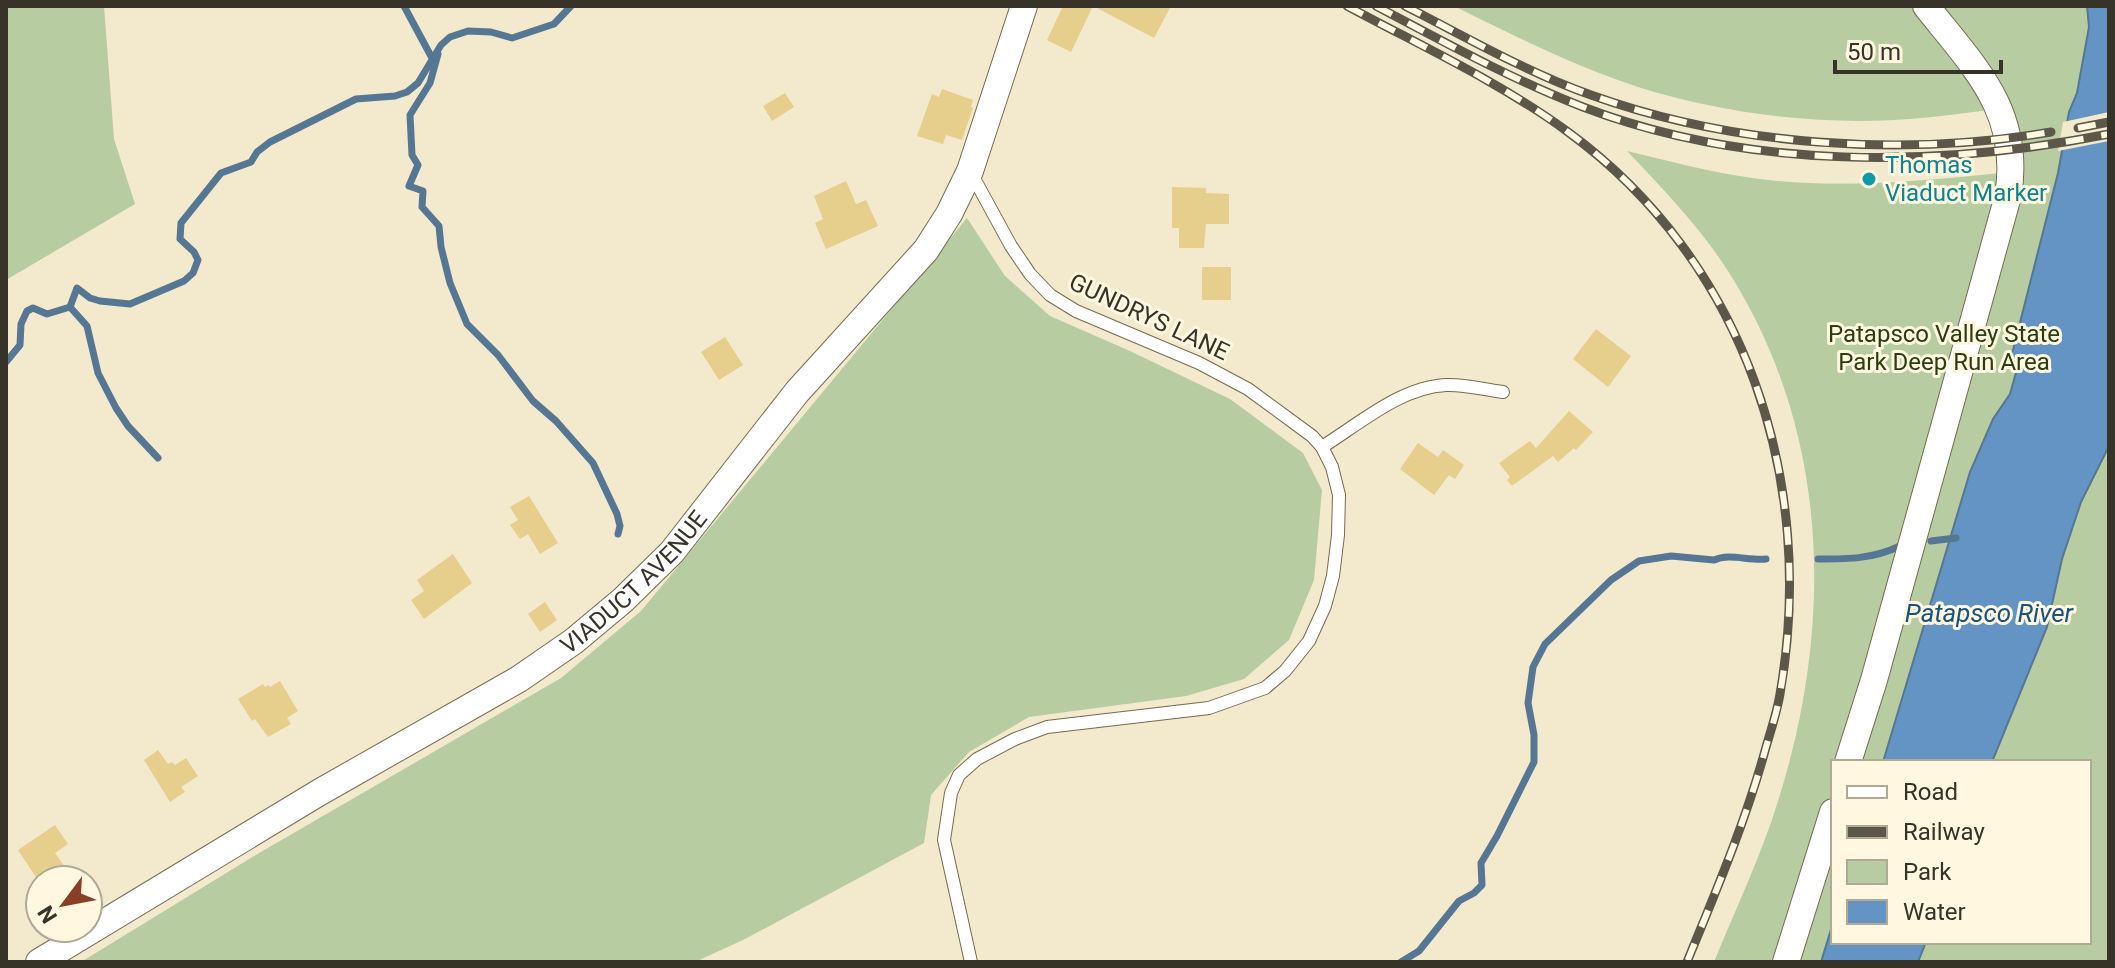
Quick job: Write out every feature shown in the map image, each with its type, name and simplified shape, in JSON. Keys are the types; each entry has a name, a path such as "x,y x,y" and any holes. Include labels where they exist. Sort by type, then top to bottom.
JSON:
{"street":[{"name":"VIADUCT AVENUE","path":"39,962 307,800 519,679 574,641 623,600 672,552 797,392 926,250 949,214 970,171 1024,6"},
{"path":"1915,6 1955,42"},
{"path":"1849,760 2008,196 2013,169 2010,141 1992,93 1926,6"},
{"path":"1786,962 1831,818"}],"lane":[{"name":"GUNDRYS LANE","path":"970,171 1011,246 1030,274 1050,295 1076,311 1199,363 1248,389 1312,436 1322,447"},
{"path":"971,962 944,840 951,793 959,775 977,759 1047,727 1209,708 1265,688 1285,671 1309,641 1325,606 1333,576 1339,495 1332,467 1322,447 1394,401 1424,390 1446,385 1503,392"}],"green space":[{"path":"6,6 104,6 114,139 135,204 6,280"},
{"name":"Patapsco Valley State Park Deep Run Area","path":"1454,6 2109,6 2109,962 1714,962 1772,819 1797,731 1809,664 1814,596 1812,528 1803,462 1787,396 1762,332 1728,271 1705,239 1627,151 1736,176 1783,182 1846,184 2001,173 1989,110 1876,121 1773,116 1704,104 1638,87 1545,50"},
{"path":"967,218 1005,276 1050,316 1230,399 1303,453 1322,490 1314,580 1289,640 1244,679 1186,696 1029,717 969,752 931,795 924,843 745,939 695,962 81,962 254,856 561,678 641,611"}],"water":[{"name":"Patapsco River","path":"2087,6 2109,6 2109,446 2081,502 2062,559 2047,627 1993,760 1884,760 1970,472 1993,419 2010,394 2019,362 2010,362 2058,173 2069,112 2077,93 2089,27"},
{"path":"1831,930 1831,944 1925,944 1918,962 1821,962"}],"pier":[{"path":"2109,112 2109,141 2058,151 2063,122"}],"building":[{"path":"1063,6 1093,6 1071,52 1047,40"},
{"path":"1093,6 1171,6 1154,38"},
{"path":"942,89 973,100 962,140 946,135 943,144 917,136 932,94 939,97"},
{"path":"785,93 794,107 772,121 763,106"},
{"path":"846,181 856,204 866,200 878,226 826,249 815,223 823,219 814,196"},
{"path":"1172,187 1206,188 1206,193 1229,194 1229,224 1206,224 1204,248 1179,248 1179,228 1172,228"},
{"path":"1202,267 1231,267 1231,300 1202,300"},
{"path":"1596,329 1631,356 1608,387 1573,359"},
{"path":"725,337 743,365 719,380 701,352"},
{"path":"1569,411 1593,432 1576,450 1574,448 1558,462 1553,456 1512,486 1507,480 1510,477 1499,463 1530,441 1536,448"},
{"path":"1418,443 1438,457 1443,450 1464,465 1455,479 1449,475 1434,495 1400,469"},
{"path":"529,496 558,543 540,554 528,534 520,539 510,525 518,520 510,507"},
{"path":"453,554 472,583 424,619 411,600 424,591 417,580"},
{"path":"545,602 557,620 540,632 528,614"},
{"path":"280,681 298,711 287,718 291,724 268,737 255,719 252,721 238,699 263,684 270,687"},
{"path":"158,750 168,764 172,762 175,765 186,758 198,776 181,787 185,792 170,802 144,760"},
{"path":"55,825 68,844 55,853 63,864 27,864 18,850"}],"waterway":[{"path":"404,6 432,58"},
{"path":"70,307 77,288 90,298 130,304 184,281 193,273 198,260 180,239 181,223 221,173 251,162 257,152 270,142 356,99 407,92 418,83 441,45 450,37 468,31 491,32 512,38 554,24 571,6"},
{"path":"438,54 430,83 410,115 412,155 418,165 409,186 423,191 422,207 439,226 450,283 467,324 498,355 533,401 556,421 593,463 617,514 618,534"},
{"path":"70,307 87,326 98,373 116,408 158,458"},
{"path":"6,362 20,345 21,324 27,311 33,308 47,314 70,307"},
{"path":"1931,541 1956,538"},
{"path":"1818,559 1870,556 1900,546"},
{"path":"1401,962 1419,951 1459,901 1482,885 1481,863 1534,762 1534,735 1528,703 1533,667 1545,644 1611,580 1639,561 1671,556 1714,560 1726,557 1766,559"}],"railway":[{"path":"1347,6 1460,65 1542,114 1630,185 1681,245 1723,311 1755,382 1776,457 1788,535 1789,614 1780,694 1749,802 1687,962"},
{"path":"1376,6 1478,60 1556,96 1646,128 1711,143 1843,157 1910,157 1977,153 2109,134"},
{"path":"1405,6 1496,54 1567,86 1645,112 1702,126 1760,136 1877,145 1994,140 2051,132"},
{"path":"2078,128 2109,122"}],"place":[{"name":"Thomas Viaduct Marker","path":"1869,179"}]}
